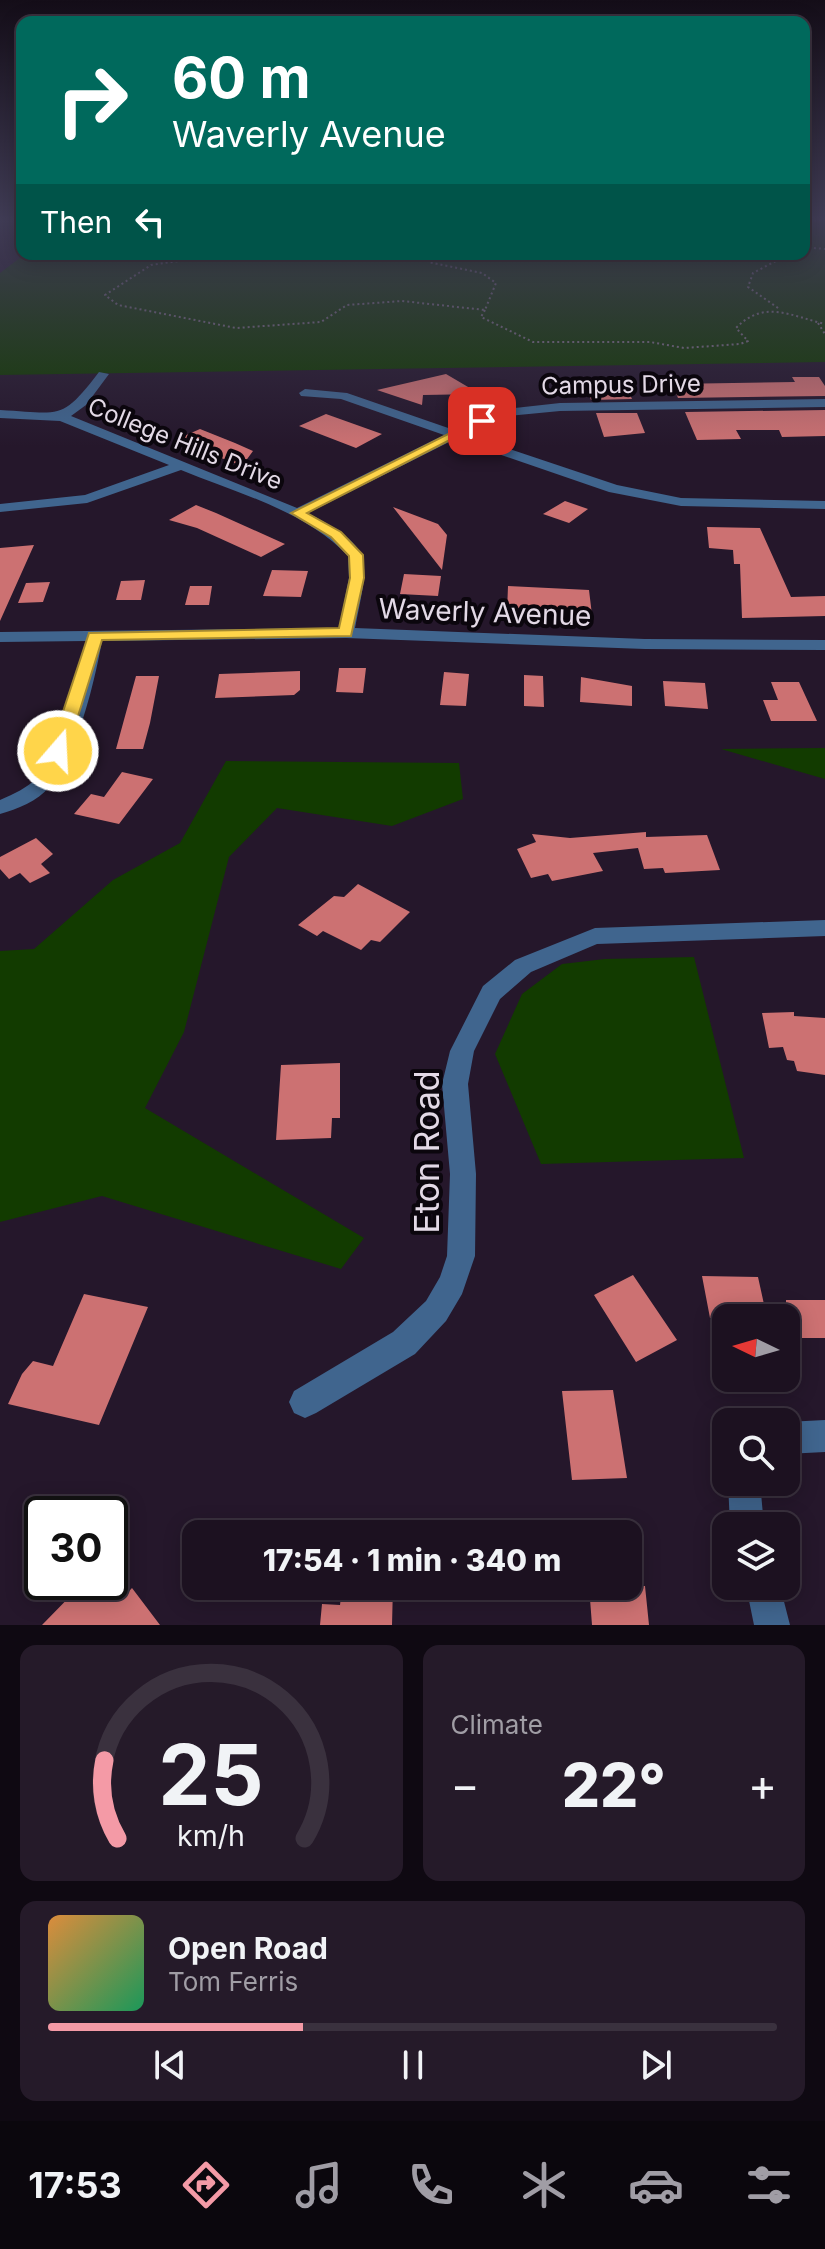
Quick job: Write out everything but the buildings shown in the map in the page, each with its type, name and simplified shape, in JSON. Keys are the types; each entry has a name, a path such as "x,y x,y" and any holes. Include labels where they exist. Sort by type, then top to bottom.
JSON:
{"street":[{"path":"61,417 82,402 103,374"},
{"path":"305,393 343,396 627,492 720,505 825,505"},
{"name":"Campus Drive","path":"297,513 482,421 528,409 825,403"},
{"name":"College Hills Drive","path":"0,414 61,417 297,513 336,534 356,555 357,578 346,633"},
{"path":"0,508 87,499 182,465"},
{"name":"Waverly Avenue","path":"0,637 346,633 659,644 825,645"},
{"path":"0,807 26,795 51,771 91,659 95,636"},
{"name":"Eton Road","path":"305,1402 404,1343 436,1311 452,1284 461,1256 463,1174 455,1084 462,1051 491,993 523,966 595,936 825,928"},
{"path":"766,1600 772,1625"}],"path":[{"path":"105,295 118,305 236,328 321,322 347,305 402,301 485,310"},
{"path":"491,295 481,317 533,342 650,342 684,348 748,341 736,328 745,317 781,309"},
{"path":"754,295 781,309 825,324"},
{"path":"818,323 825,334"}],"green space":[{"path":"0,295 825,295 825,362 0,375"},
{"path":"825,748 825,779 721,749"},
{"path":"226,761 459,763 463,799 392,826 277,808 229,857 184,1032 145,1108 364,1238 341,1269 102,1196 0,1222 0,951 34,949 113,880 180,843"},
{"path":"694,957 744,1158 541,1164 495,1054 522,994 562,964 605,959"}],"route":[{"path":"58,751 91,659 95,636 346,633 357,578 356,555 351,546 336,534 297,513 482,421"}]}
